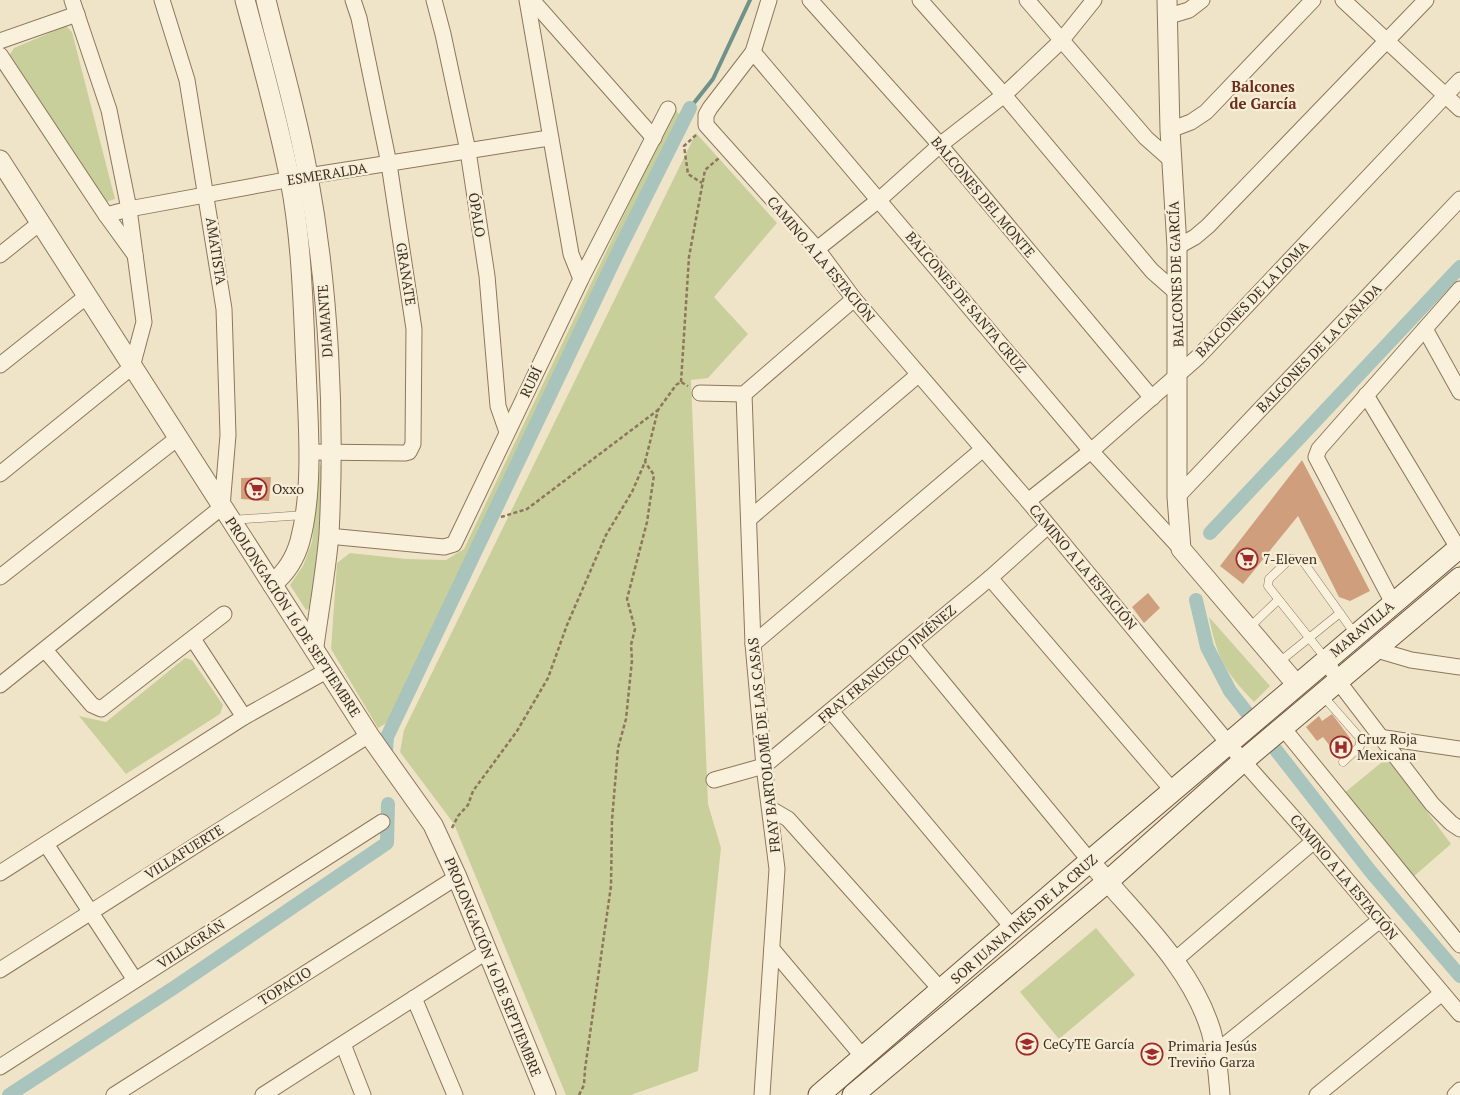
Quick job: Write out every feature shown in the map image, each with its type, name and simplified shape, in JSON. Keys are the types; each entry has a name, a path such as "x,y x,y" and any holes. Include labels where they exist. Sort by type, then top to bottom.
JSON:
{"main road":[{"name":"MARAVILLA","path":"1234,740 1459,548"},
{"name":"MARAVILLA","path":"1281,730 1459,579"},
{"name":"SOR JUANA INÉS DE LA CRUZ","path":"852,1095 1106,882 1281,730"},
{"name":"SOR JUANA INÉS DE LA CRUZ","path":"819,1095 1012,927 1234,740"}],"street":[{"name":"AMATISTA","path":"162,0 187,80 224,309 228,435 226,513"},
{"name":"DIAMANTE","path":"245,0 299,178 310,452 300,540 293,560 283,576 272,584"},
{"name":"DIAMANTE","path":"266,0 299,178 320,266 331,452 328,536 314,646"},
{"name":"GRANATE","path":"310,452 405,453 409,452 413,444 414,329 389,164 360,18 353,0"},
{"name":"ÓPALO","path":"434,0 468,151 487,276 498,406 507,432"},
{"path":"527,0 571,254 581,279"},
{"path":"532,0 654,138"},
{"path":"706,123 710,108 753,52 769,0"},
{"name":"BALCONES DEL MONTE","path":"810,0 940,145 1152,398"},
{"path":"920,0 1004,95 1152,271 1177,293"},
{"path":"1026,0 1146,138 1172,161"},
{"path":"817,249 880,199 940,145 1004,95 1061,41 1094,0"},
{"path":"1167,9 1189,10 1202,0"},
{"path":"1170,130 1191,122 1206,112 1313,0"},
{"path":"1344,0 1460,109"},
{"path":"1177,247 1195,237 1208,226 1426,0"},
{"path":"0,42 74,7 109,110 129,209 144,322 132,367 0,474"},
{"name":"BALCONES DE GARCÍA","path":"1167,9 1170,130 1177,247 1177,496 1181,549"},
{"name":"BALCONES DE SANTA CRUZ","path":"753,52 880,199 1091,451 1181,549"},
{"path":"0,55 106,215 136,256"},
{"name":"BALCONES DE LA LOMA","path":"1028,501 1091,451 1198,356 1460,80"},
{"name":"RUBÍ","path":"328,536 444,547 454,544 581,279 668,109"},
{"name":"CAMINO A LA ESTACIÓN","path":"706,123 727,150 817,249 854,300 918,375 1249,756 1314,841 1460,1014"},
{"name":"ESMERALDA","path":"106,215 129,209 299,178 550,138"},
{"name":"PROLONGACIÓN 16 DE SEPTIEMBRE","path":"0,160 226,513 314,646 369,735 433,824 457,877 546,1095"},
{"name":"BALCONES DE LA CAÑADA","path":"1177,496 1460,199"},
{"path":"0,255 41,222"},
{"path":"1394,603 1316,460 1317,453 1460,289"},
{"path":"0,365 87,296"},
{"path":"700,393 744,394 854,300"},
{"path":"1425,329 1460,392"},
{"path":"749,519 918,375"},
{"name":"FRAY BARTOLOMÉ DE LAS CASAS","path":"744,394 754,644 764,766 771,809 776,869 762,1095"},
{"path":"1366,395 1459,548"},
{"path":"0,577 179,437"},
{"path":"754,644 983,449"},
{"path":"0,685 226,513"},
{"name":"FRAY FRANCISCO JIMÉNEZ","path":"714,780 764,766 990,578 1048,526"},
{"path":"1181,549 1297,685"},
{"path":"990,578 1173,791"},
{"path":"45,650 92,705 101,709 224,614"},
{"path":"193,639 244,717"},
{"path":"911,644 1106,882 1174,960 1205,1014 1216,1052 1220,1095"},
{"path":"1376,650 1410,660 1460,667"},
{"path":"1326,660 1338,681 1385,738 1432,804 1451,823 1460,829"},
{"path":"0,873 244,717 328,670"},
{"path":"831,710 1012,927"},
{"path":"1281,730 1460,945"},
{"name":"VILLAFUERTE","path":"0,970 369,735"},
{"path":"1385,738 1460,749"},
{"path":"771,809 788,819 941,990"},
{"name":"VILLAGRÁN","path":"0,1067 382,822"},
{"path":"1174,960 1314,841"},
{"path":"46,844 135,980"},
{"name":"TOPACIO","path":"114,1095 457,877"},
{"path":"1216,1052 1380,920"},
{"path":"772,949 863,1057"},
{"path":"272,1092 486,952"},
{"path":"1316,1095 1442,993"},
{"path":"414,998 455,1095"},
{"path":"343,1044 363,1095"},
{"path":"1455,1095 1460,1090"}],"lane":[{"path":"226,513 304,514"},
{"path":"1326,660 1268,586 1269,579 1290,559 1298,558 1302,560 1356,634"},
{"path":"1249,628 1278,600"},
{"path":"1278,663 1340,613"},
{"path":"1322,695 1360,738 1360,746 1343,762"}],"path":[{"path":"702,183 688,174 684,146 706,123"},
{"path":"681,382 689,257 702,183 705,170 727,150"},
{"path":"681,382 700,393"},
{"path":"501,517 527,509 658,410 676,385 681,382"},
{"path":"443,845 458,816 468,805 473,791 517,731 548,678 567,625 606,534 632,492 645,462 658,410"},
{"path":"580,1095 584,1086 612,886 612,820 618,748 626,719 632,660 631,646 635,629 627,599 647,522 654,475 645,462"}],"green space":[{"path":"66,26 72,32 115,199 103,203 9,56 14,48"},
{"path":"675,108 680,116 387,723 378,728 331,649 337,563 350,553 406,559 446,560 464,549"},
{"path":"696,133 777,223 714,297 748,334 708,378 691,380 708,804 721,848 698,1071 631,1095 566,1095 454,824 400,752 404,730"},
{"path":"320,465 328,469 314,606 306,610 290,585 303,566 312,542"},
{"path":"1209,617 1270,686 1254,702 1236,682 1224,664 1215,643"},
{"path":"185,658 192,660 223,705 220,714 126,774 79,716 106,722"},
{"path":"1387,758 1451,844 1413,877 1343,794"},
{"path":"1096,928 1135,975 1059,1039 1020,992"}],"building":[{"path":"1302,460 1370,591 1350,601 1339,597 1298,516 1243,584 1220,566"},
{"name":"Oxxo","path":"271,477 269,501 241,499 241,478"},
{"path":"1148,593 1160,608 1144,623 1132,607"},
{"path":"1332,714 1350,738 1349,742 1337,750 1333,750 1323,737 1317,741 1306,727 1319,716 1322,721"}],"waterway":[{"path":"690,108 713,79 750,0"},
{"path":"386,750 387,737 619,250 690,108"},
{"path":"1210,533 1460,267"},
{"path":"1196,600 1207,647 1230,691 1371,872 1460,976"},
{"path":"9,1095 175,987 387,843 388,804"}],"place":[{"name":"Oxxo","path":"256,489"},
{"name":"7-Eleven","path":"1247,559"},
{"name":"Cruz Roja Mexicana","path":"1341,747"},
{"name":"CeCyTE García","path":"1027,1044"},
{"name":"Primaria Jesús Treviño Garza","path":"1152,1054"}],"district":[{"name":"Balcones de García","path":"1263,96"}]}
